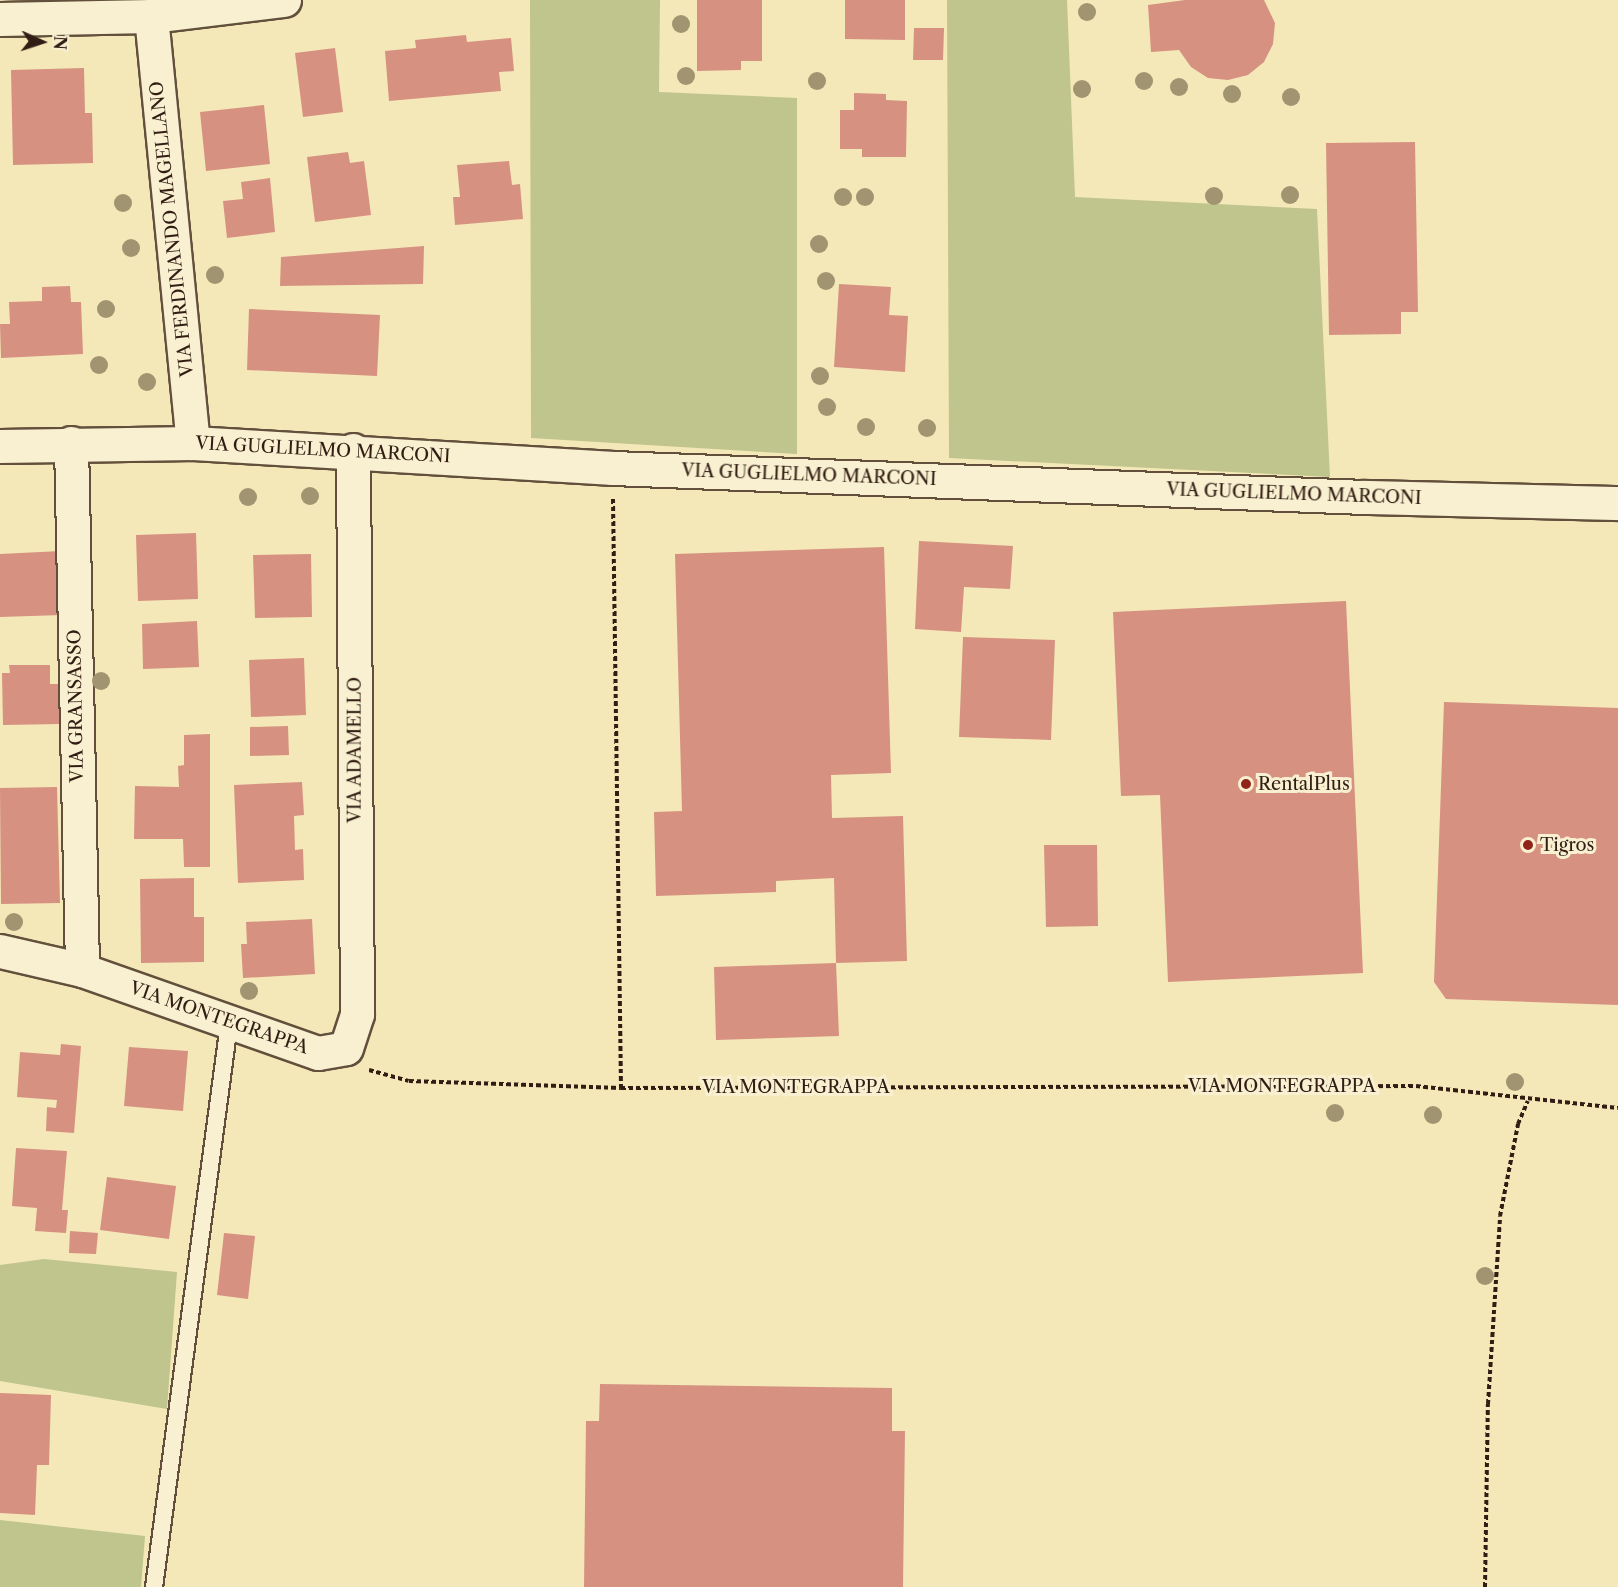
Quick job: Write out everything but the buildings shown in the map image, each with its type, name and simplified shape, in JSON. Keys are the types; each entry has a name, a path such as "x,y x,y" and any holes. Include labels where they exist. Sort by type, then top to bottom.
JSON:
{"street":[{"path":"0,20 151,16 284,0"},
{"name":"VIA FERDINANDO MAGELLANO","path":"151,16 193,443"},
{"name":"VIA GUGLIELMO MARCONI","path":"0,446 71,443 193,443 353,450 613,468 1365,497 1618,503"},
{"name":"VIA GRANSASSO","path":"71,443 82,970"},
{"name":"VIA ADAMELLO","path":"346,1048 357,1014 353,450"},
{"name":"VIA MONTEGRAPPA","path":"0,951 82,970 229,1024 318,1053 346,1048"}],"lane":[{"path":"153,1587 229,1024"}],"path":[{"path":"613,468 621,1088"},
{"name":"VIA MONTEGRAPPA","path":"346,1048 373,1073 409,1081 621,1088 1416,1086 1528,1101 1618,1108"},
{"path":"1485,1587 1488,1404 1500,1216 1518,1124 1528,1101"}],"green space":[{"path":"530,0 660,0 659,92 797,98 797,454 531,438"},
{"path":"947,0 1067,0 1075,197 1317,209 1330,477 949,458"},
{"path":"44,1259 177,1272 167,1409 0,1381 0,1265"},
{"path":"0,1520 145,1536 141,1587 0,1587"}],"place":[{"name":"RentalPlus","path":"1246,784"},
{"name":"Tigros","path":"1528,845"}]}
